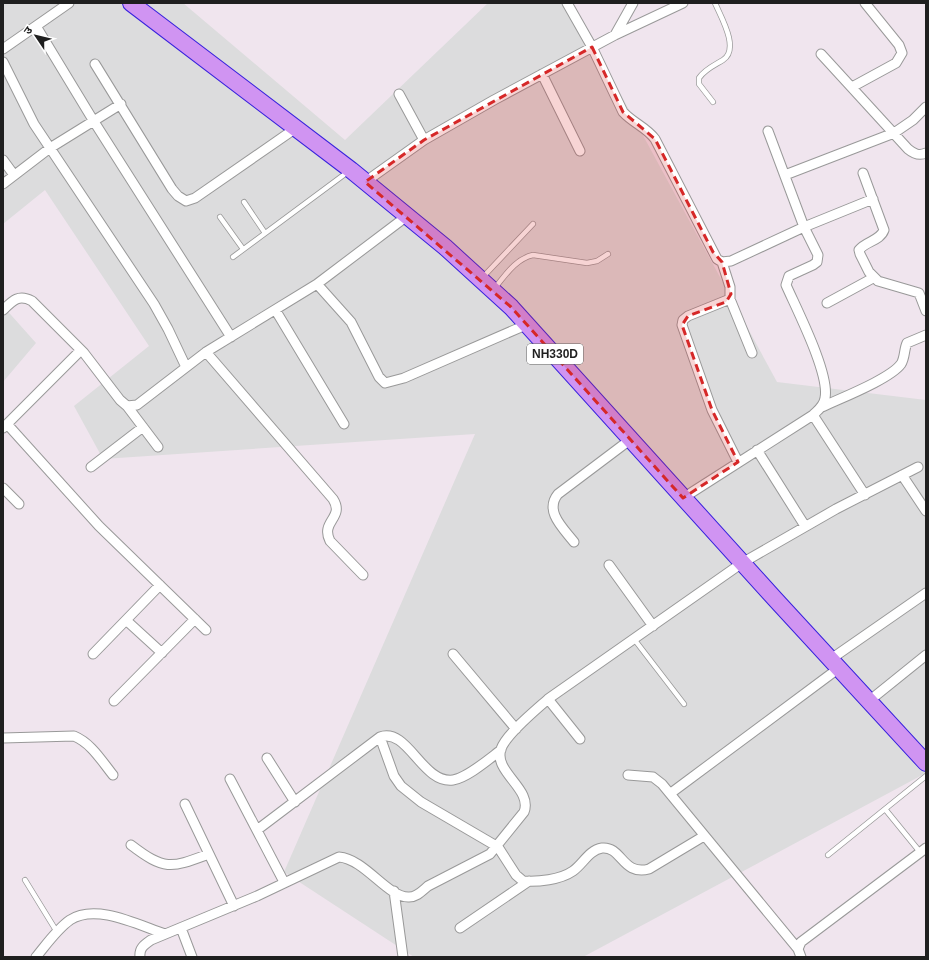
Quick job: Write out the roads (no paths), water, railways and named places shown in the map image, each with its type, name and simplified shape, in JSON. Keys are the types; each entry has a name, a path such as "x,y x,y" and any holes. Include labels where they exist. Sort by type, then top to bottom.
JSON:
{"highway":[{"name":"NH330D","path":"131,3 350,170 407,216 487,285 528,324 742,563 869,701 923,755"}],"street":[{"path":"3,49 69,3"},
{"path":"567,3 592,47 623,112 631,120 649,131 655,139 713,252 722,262 730,287 730,299 752,353"},
{"path":"615,35 633,3"},
{"path":"365,182 424,140 592,47 683,3"},
{"path":"852,87 896,63 902,53 900,45 865,3"},
{"path":"36,26 93,120 232,337"},
{"path":"821,54 914,153 920,155 926,152"},
{"path":"3,62 34,124 154,304 168,328 186,367"},
{"path":"95,64 172,189 178,196 186,201 195,198 296,128"},
{"path":"542,74 580,151"},
{"path":"398,94 424,140"},
{"path":"3,184 50,148 121,104"},
{"path":"785,175 894,133 913,120 926,107"},
{"path":"768,131 804,227 818,255 818,259 813,265 789,276 786,285 822,371 826,388 825,399 822,406"},
{"path":"3,160 14,175"},
{"path":"863,173 884,230 882,235 862,246 859,250 860,254 873,278 878,281 919,293 926,311"},
{"path":"722,262 731,261 804,227 873,199"},
{"path":"127,406 137,405 206,352 276,311 317,284 407,216"},
{"path":"827,303 873,278"},
{"path":"317,284 351,322 379,377 385,383 404,378 528,324"},
{"path":"3,310 19,297 25,297 32,301 81,350 127,406 158,447"},
{"path":"730,299 688,316 683,320 682,325 712,410 738,462"},
{"path":"276,311 344,424"},
{"path":"683,498 812,415 822,406 880,379 897,368 902,362 907,343 926,335"},
{"path":"81,350 5,426 99,526 206,630"},
{"path":"206,352 338,506 337,513 328,527 327,534 330,541 362,575"},
{"path":"812,415 865,495"},
{"path":"92,467 143,427"},
{"path":"574,542 555,516 552,507 553,500 558,494 631,439"},
{"path":"757,450 805,526"},
{"path":"257,830 380,737 387,734 394,736 431,772 441,779 453,780 463,777 500,750 516,729 548,699 742,563 805,526 918,468"},
{"path":"902,475 926,511"},
{"path":"3,488 19,504"},
{"path":"609,565 653,626"},
{"path":"93,654 127,621 160,585"},
{"path":"671,793 926,593"},
{"path":"114,702 195,619"},
{"path":"127,621 162,653"},
{"path":"453,654 516,729"},
{"path":"869,701 926,655"},
{"path":"548,699 580,739"},
{"path":"3,738 74,736 82,739 91,747 113,775"},
{"path":"380,737 394,776 410,795 498,847 516,875 523,881 565,875 574,870 592,853 604,848 612,850 628,867 636,870 649,869 704,836"},
{"path":"140,957 139,952 143,945 165,934 234,906 339,857 347,858 394,891 409,897 419,894 428,886 490,854 498,847 524,812 526,806 524,799 503,765 500,758 500,750"},
{"path":"267,758 295,802"},
{"path":"628,775 653,777 671,793 704,836 800,953"},
{"path":"230,779 284,882"},
{"path":"185,804 234,906"},
{"path":"131,845 147,857 169,866 178,865 209,854"},
{"path":"800,953 801,942 923,850"},
{"path":"460,928 529,881"},
{"path":"394,891 403,957"},
{"path":"36,957 69,921 79,915 90,913 103,914 165,934"},
{"path":"181,928 192,957"}],"lane":[{"path":"712,102 700,84 699,78 702,73 726,58 731,49 730,42 715,3"},
{"path":"233,257 350,170"},
{"path":"244,202 265,233"},
{"path":"220,217 244,249"},
{"path":"487,285 533,224"},
{"path":"487,285 525,257 533,255 587,263 597,261 608,254"},
{"path":"634,639 684,704"},
{"path":"828,855 926,776"},
{"path":"885,809 923,850"},
{"path":"24,880 58,932"}]}
